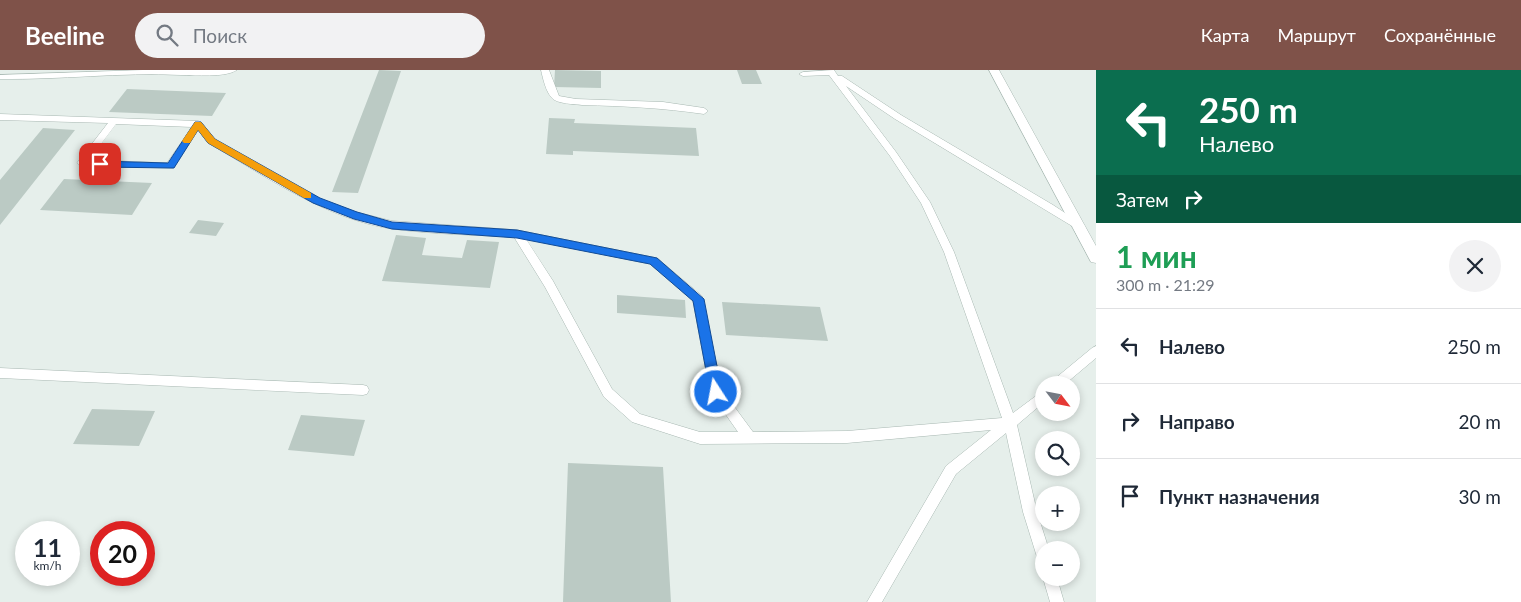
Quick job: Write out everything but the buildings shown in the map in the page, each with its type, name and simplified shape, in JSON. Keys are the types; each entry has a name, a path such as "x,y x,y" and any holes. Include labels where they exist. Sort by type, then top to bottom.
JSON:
{"street":[{"path":"994,70 1096,258"}],"lane":[{"path":"0,77 58,77 156,72 221,73 233,70"},
{"path":"545,70 556,98 576,102 663,105 704,111"},
{"path":"803,74 830,71 955,153 1032,196 1080,226"},
{"path":"830,71 893,154 925,202 949,252 1010,423 1030,512 1039,541"},
{"path":"0,117 198,124"},
{"path":"114,121 82,163 170,166 198,124"},
{"path":"198,124 211,141 316,201 354,215 392,225 517,234 653,261 698,299 716,392 749,437"},
{"path":"517,234 550,284 608,393 636,418 700,438 847,437 1010,423"},
{"path":"1067,376 1096,351"},
{"path":"0,373 362,390"},
{"path":"874,602 951,470 1035,402"},
{"path":"1052,586 1057,602"}],"slow traffic":[{"path":"187,141 198,124 211,141 307,196"}],"route":[{"path":"100,164 170,166 198,124 211,141 316,201 354,215 392,225 517,234 653,261 698,299 716,392"}]}
